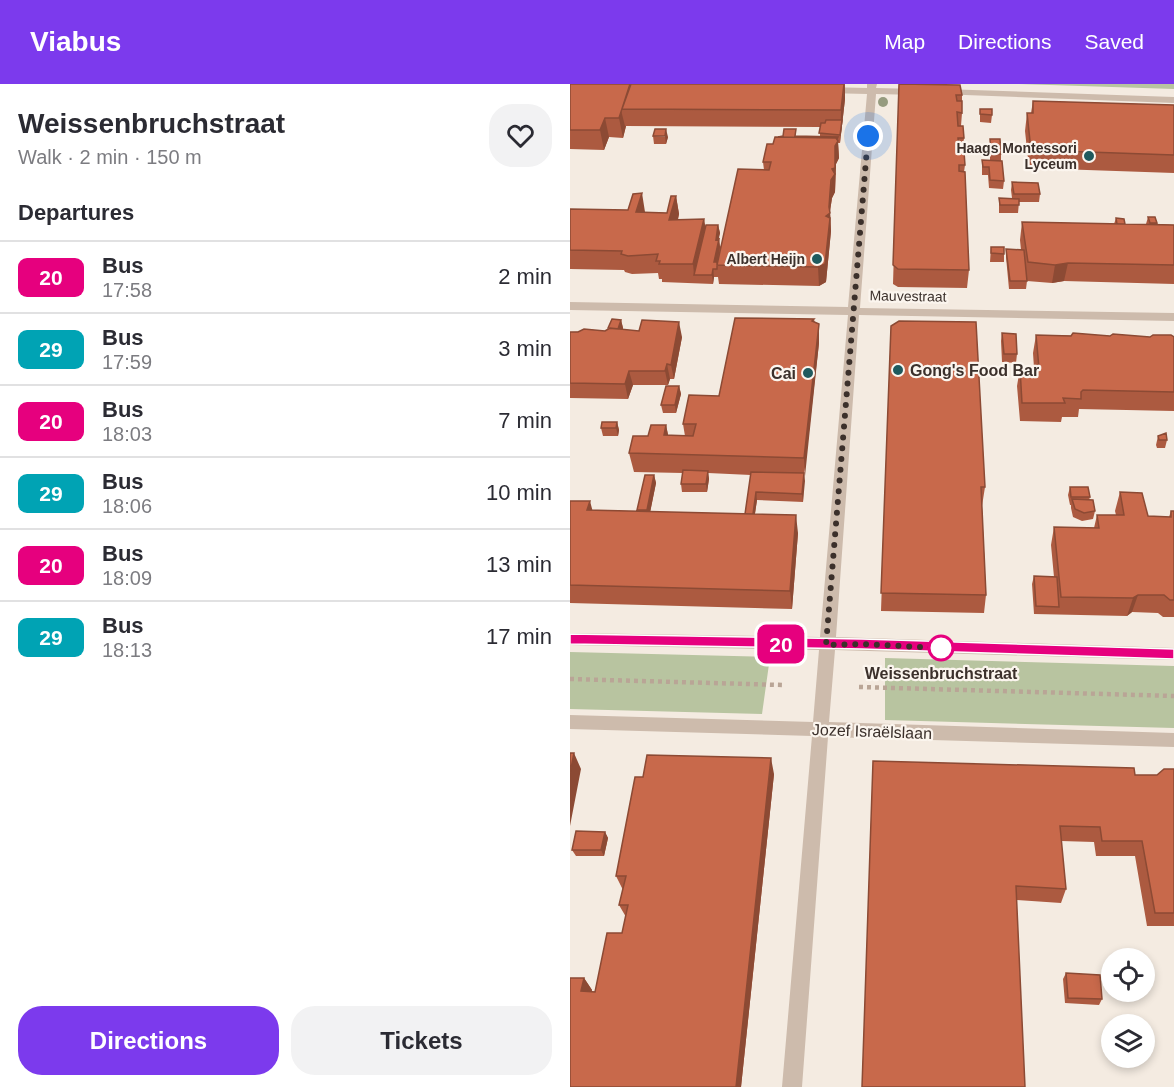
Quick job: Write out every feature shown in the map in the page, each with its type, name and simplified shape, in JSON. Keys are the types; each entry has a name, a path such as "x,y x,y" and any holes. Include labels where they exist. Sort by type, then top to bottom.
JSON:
{"street":[{"path":"814,90 872,87 1174,100"},
{"path":"792,1087 872,87"},
{"name":"Mauvestraat","path":"570,306 1174,317"},
{"path":"570,639 862,644 1174,654"},
{"name":"Jozef Israëlslaan","path":"570,722 1174,740"}],"path":[{"path":"570,680 783,685"},
{"path":"859,687 1174,696"}],"green space":[{"path":"1019,84 1174,84 1174,89"},
{"path":"570,652 770,657 762,714 570,709"},
{"path":"885,658 1174,666 1174,728 885,720"}],"building":[{"path":"570,84 630,84 619,118 605,118 600,130 570,130"},
{"path":"631,84 844,84 841,110 622,109"},
{"path":"899,84 960,85 962,95 956,95 957,101 962,101 962,113 957,112 958,126 963,126 964,138 958,138 959,152 964,152 965,165 959,165 959,171 965,172 969,270 898,269 893,265"},
{"path":"1033,101 1174,105 1174,155 1031,150 1027,113 1033,113"},
{"path":"980,109 992,109 992,115 980,114"},
{"path":"826,120 842,120 840,135 819,133 821,123 825,123"},
{"path":"655,129 666,129 665,136 653,136"},
{"path":"784,129 796,129 795,136 838,137 837,139 778,137 783,136"},
{"path":"775,137 836,138 838,141 835,146 835,168 832,169 835,174 831,180 830,213 826,216 830,218 825,264 818,267 717,265 738,169 769,170 771,162 763,162 767,144 773,144"},
{"path":"990,139 1000,139 1001,154 991,154"},
{"path":"982,160 1002,161 1004,181 990,180 989,167 983,167"},
{"path":"1012,182 1038,183 1040,194 1014,194"},
{"path":"642,193 636,212 667,213 671,196 676,196 669,220 704,219 693,264 659,264 660,261 656,261 658,254 628,256 621,254 622,251 570,250 570,209 628,210 633,194"},
{"path":"999,198 1019,199 1019,205 1000,205"},
{"path":"1148,217 1155,217 1157,223 1150,223"},
{"path":"1116,218 1124,219 1125,224 1117,224"},
{"path":"1022,222 1174,225 1174,265 1068,263 1055,265 1028,262"},
{"path":"706,225 718,225 716,240 719,239 714,262 717,262 717,269 713,269 712,275 694,275"},
{"path":"991,247 1004,247 1004,254 991,253"},
{"path":"1006,249 1024,250 1027,281 1010,281"},
{"path":"735,318 814,319 812,321 819,324 804,458 629,453 633,436 648,436 651,425 666,425 664,435 693,436 696,424 683,424 689,395 719,396"},
{"path":"612,319 621,320 618,329 608,328"},
{"path":"642,320 679,322 671,365 667,364 665,371 629,371 625,384 570,383 570,332 584,329 605,331 610,328 639,331"},
{"path":"899,321 976,322 985,487 981,487 986,595 881,593 891,326"},
{"path":"1002,333 1016,334 1017,354 1004,354"},
{"path":"1073,333 1150,337 1171,335 1174,337 1174,392 1083,390 1081,399 1063,398 1065,403 1022,403 1020,368 1039,368 1036,335 1071,336"},
{"path":"666,386 679,386 675,405 661,405"},
{"path":"602,422 617,422 616,428 601,428"},
{"path":"1166,433 1167,440 1159,440 1158,436"},
{"path":"683,470 708,471 706,484 681,484"},
{"path":"751,472 804,473 802,494 756,492 753,514 745,514"},
{"path":"645,475 654,475 647,510 637,510"},
{"path":"1070,487 1088,487 1090,497 1071,497"},
{"path":"1120,492 1142,493 1148,516 1171,517 1171,511 1174,511 1174,600 1164,595 1138,595 1133,598 1061,597 1054,527 1099,528 1097,515 1124,515"},
{"path":"1072,499 1093,500 1095,511 1084,513 1075,509"},
{"path":"570,501 590,501 587,510 796,515 790,591 570,585"},
{"path":"1034,576 1057,577 1059,607 1036,606"},
{"path":"570,753 574,753 570,773"},
{"path":"647,755 771,758 736,1087 570,1087 570,978 584,978 581,991 595,992 607,933 622,933 628,905 619,905 626,876 616,876 635,777 643,777"},
{"path":"873,761 1134,768 1135,775 1157,775 1164,769 1174,769 1174,913 1155,913 1142,841 1102,841 1100,827 1060,826 1066,889 1016,886 1025,1087 862,1087"},
{"path":"576,831 605,832 601,850 572,850"},
{"path":"1066,973 1100,975 1101,999 1068,998"}],"bus line":[{"name":"20","path":"570,639 862,644 1174,654"}],"place":[{"name":"Haags Montessori Lyceum","path":"1089,156"},
{"name":"Albert Heijn","path":"817,259"},
{"name":"Gong's Food Bar","path":"898,370"},
{"name":"Cai","path":"808,373"},
{"name":"Weissenbruchstraat","path":"941,648"}],"route":[{"path":"868,136 826,645 862,644 941,648"}]}
